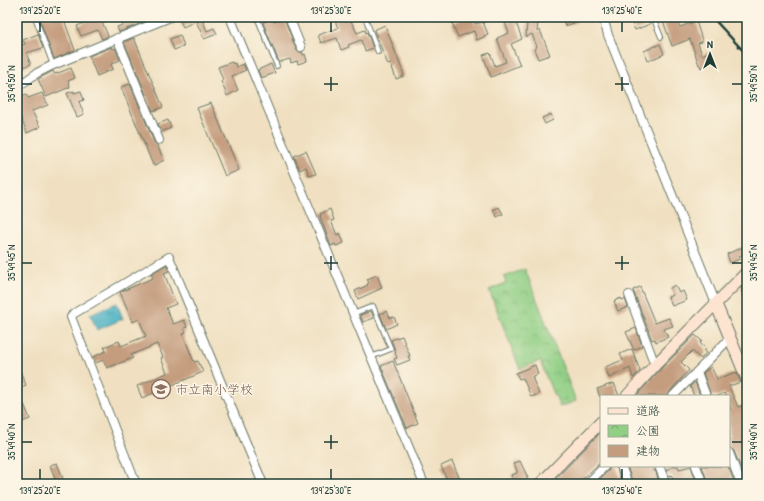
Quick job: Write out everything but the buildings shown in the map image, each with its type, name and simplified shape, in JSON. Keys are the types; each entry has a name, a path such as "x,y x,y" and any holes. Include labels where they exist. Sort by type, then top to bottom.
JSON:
{"street":[{"path":"20,85 52,65 170,17"},
{"path":"230,17 352,314 424,484"},
{"path":"289,17 301,47"},
{"path":"529,17 549,17"},
{"path":"602,17 613,49 747,379"},
{"path":"117,38 158,140"},
{"path":"136,484 71,317 73,314 169,257 263,484"},
{"path":"629,395 655,365 747,272"},
{"path":"629,295 655,365"},
{"path":"674,395 730,338"},
{"path":"697,372 706,395"},
{"path":"546,482 600,423"},
{"path":"730,456 741,484"},
{"path":"588,484 604,467"},
{"path":"621,467 628,484"},
{"path":"659,467 666,484"},
{"path":"696,467 703,484"}],"lane":[{"path":"35,17 52,65"},
{"path":"257,17 277,66"},
{"path":"365,17 378,52"},
{"path":"653,17 661,37"},
{"path":"17,68 20,85"},
{"path":"352,314 373,306 382,327 391,349 370,357"}],"green space":[{"path":"525,269 576,401 560,407 540,361 520,369 489,290 506,283 504,277"}],"water":[{"path":"117,303 123,319 97,330 90,314"}],"railway":[{"path":"712,17 747,55"}],"place":[{"name":"市立南小学校","path":"161,389"}]}
